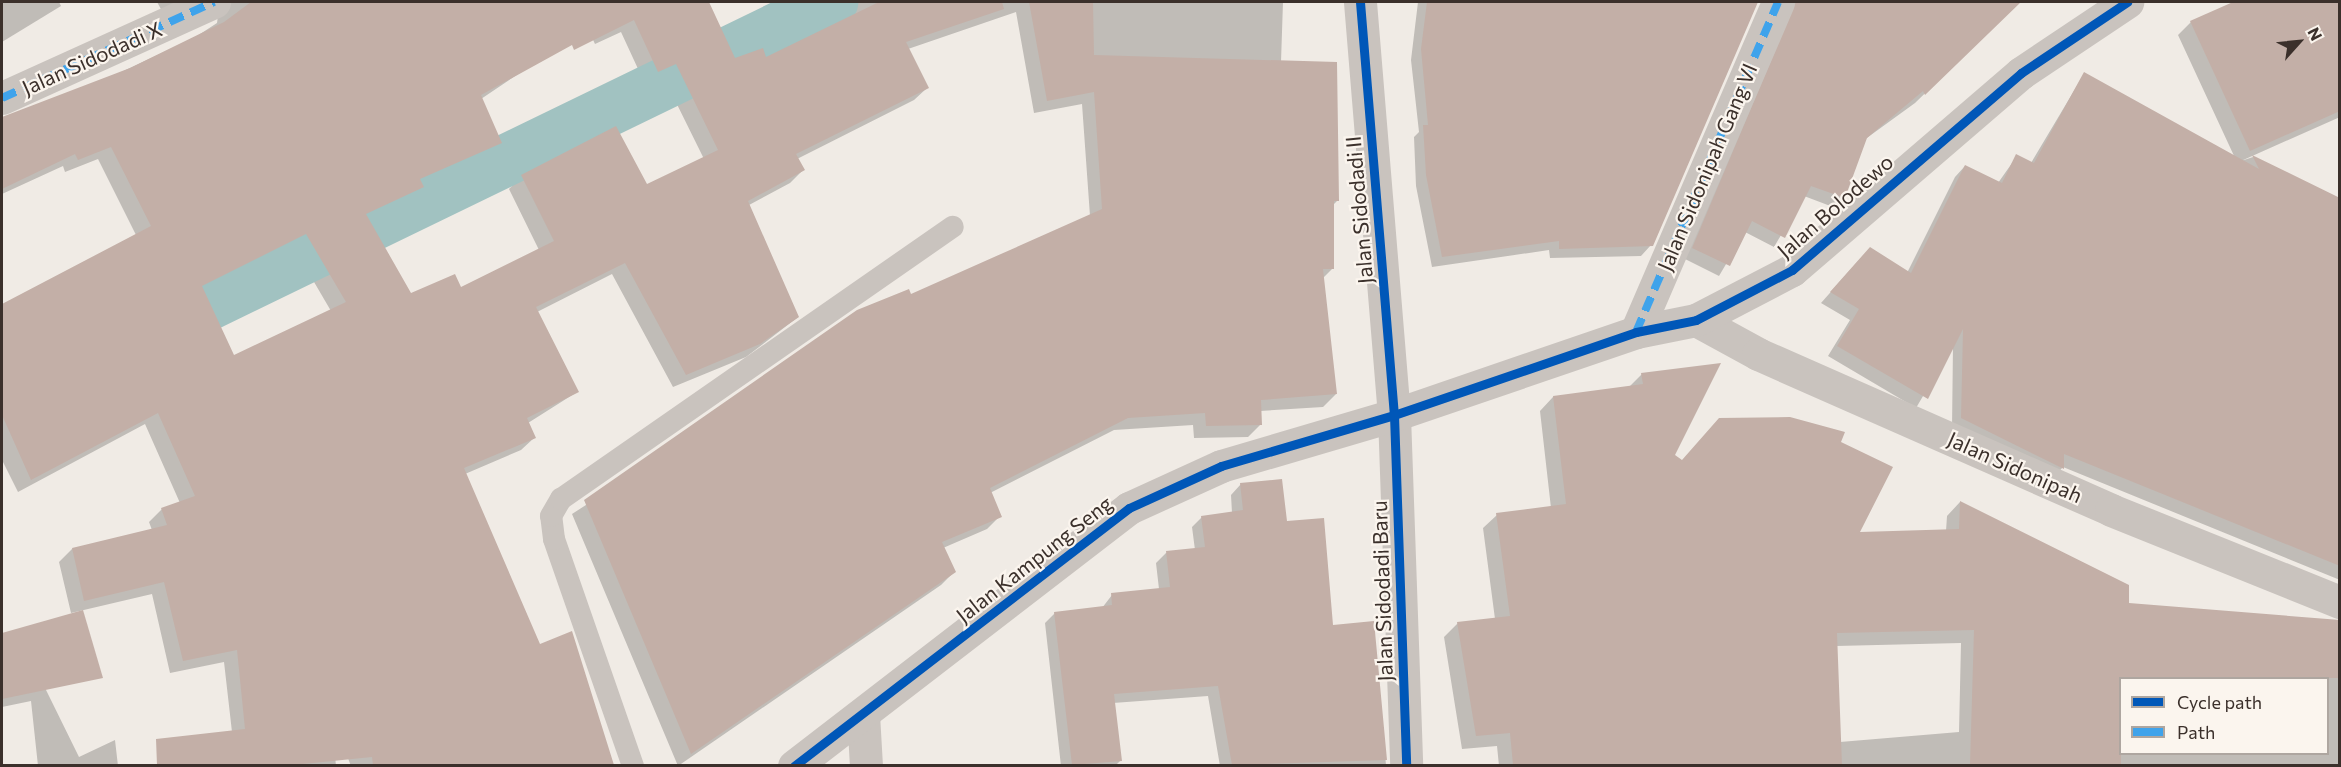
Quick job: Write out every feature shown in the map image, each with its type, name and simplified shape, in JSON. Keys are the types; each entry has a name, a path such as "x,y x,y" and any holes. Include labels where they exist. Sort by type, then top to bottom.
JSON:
{"street":[{"name":"Jalan Sidodadi X","path":"2,98 214,2"},
{"name":"Jalan Sidodadi II","path":"1359,2 1394,415"},
{"name":"Jalan Sidonipah Gang VI","path":"1636,332 1779,2"},
{"name":"Jalan Bolodewo","path":"1394,415 1636,332 1696,320 1792,270 2021,73 2127,2"},
{"name":"Jalan Sidonipah","path":"1696,320 1758,354 2111,510 2340,602"},
{"name":"Jalan Kampung Seng","path":"794,765 1129,508 1221,466 1394,415"},
{"name":"Jalan Sidodadi Baru","path":"1394,415 1406,765"},
{"path":"862,714 866,765"}],"lane":[{"path":"633,765 554,539 551,516 561,499 953,227"}],"building":[{"path":"251,2 709,2 735,58 763,48 766,57 879,2 1002,2 1004,9 906,42 929,88 796,154 805,170 748,201 799,317 760,344 686,375 625,263 536,307 579,392 527,418 536,438 464,468 540,644 572,631 614,765 373,765 372,757 293,765 157,765 156,739 245,729 237,650 183,661 164,582 84,601 72,548 167,525 161,508 195,496 158,413 31,480 2,415 2,304 151,226 111,147 78,160 75,154 2,189 2,117 130,68 224,22","holes":["634,20 658,72 676,64 718,150 647,184 616,126 521,175 554,241 461,287 455,274 411,293 366,214 424,187 420,179 502,143 481,95 572,45 574,50","306,234 346,302 234,355 202,286"]},
{"path":"1029,2 1093,2 1094,55 1337,62 1339,201 1334,201 1334,269 1323,269 1337,394 1261,400 1262,425 1206,426 1205,413 1128,418 990,488 1002,517 942,542 956,572 691,754 584,500 857,310 909,289 911,294 1102,209 1094,92 1047,101"},
{"path":"1427,2 1758,2 1653,246 1559,249 1559,241 1442,257 1426,175 1423,125 1428,125 1421,49"},
{"path":"1796,2 2021,2 1925,95 1923,91 1867,138 1845,198 1811,186 1785,238 1752,221 1730,266 1692,248"},
{"path":"2233,2 2340,2 2340,111 2250,151 2190,21"},
{"path":"2084,72 2259,169 2252,155 2340,198 2340,566 2064,454 2064,469 1961,418 1963,329 1928,399 1837,346 1859,309 1830,292 1870,247 1911,273 1965,165 2002,183 2016,154 2034,163"},
{"path":"1721,363 1675,455 1682,460 1719,418 1790,417 1845,432 1841,442 1893,467 1860,532 1959,529 1960,501 2129,585 2129,603 2340,620 2340,678 2119,677 2121,765 1970,765 1974,630 1837,633 1842,765 1513,765 1510,733 1476,736 1457,622 1510,616 1496,513 1566,504 1553,396 1643,384 1641,373"},
{"path":"1282,479 1287,521 1324,518 1333,625 1374,621 1387,760 1232,765 1218,686 1114,694 1122,761 1072,765 1054,612 1112,605 1111,593 1170,587 1166,551 1205,547 1201,516 1243,510 1240,483"},
{"path":"83,610 103,678 2,699 2,633"}],"waterway":[{"path":"146,335 832,2"}],"marked path":[{"path":"2,98 214,2"},
{"path":"1636,332 1778,2"}],"cycle path":[{"path":"1360,2 1394,415 1406,766"},
{"path":"794,766 1129,508 1221,466 1394,415 1636,332 1696,320 1792,270 2021,73 2127,2"}]}
